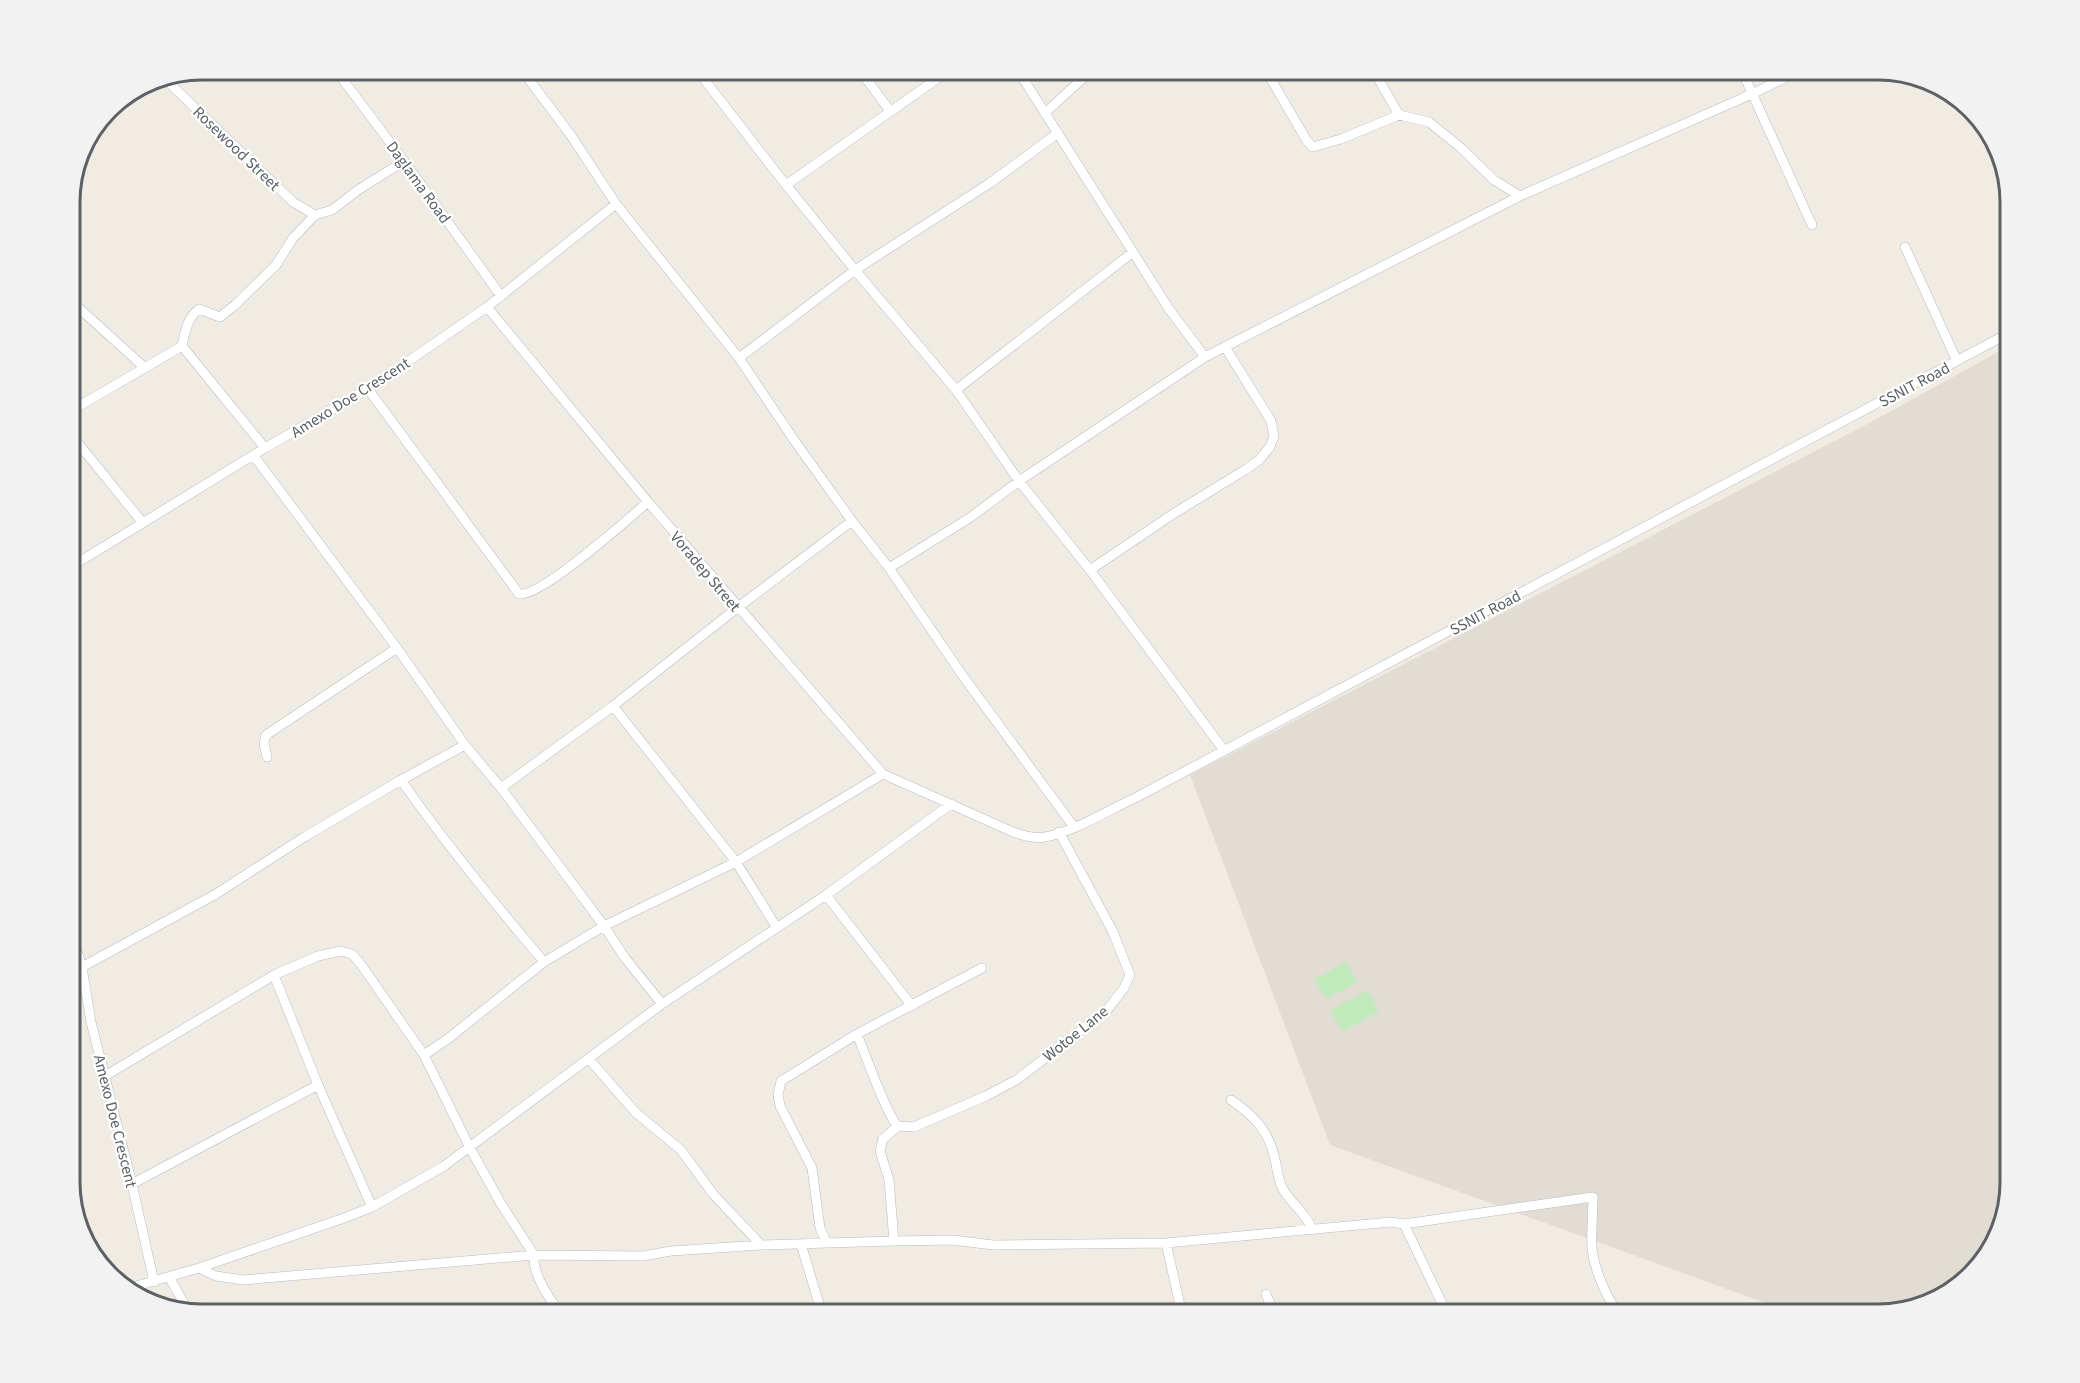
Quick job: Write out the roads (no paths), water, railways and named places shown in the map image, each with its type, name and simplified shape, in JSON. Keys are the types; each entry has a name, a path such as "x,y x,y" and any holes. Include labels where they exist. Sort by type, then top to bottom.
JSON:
{"street":[{"name":"Daglama Road","path":"343,80 501,296"},
{"path":"529,80 570,134 616,204 739,358 794,440 852,521 890,568 965,679 1074,827"},
{"path":"705,80 786,185 956,390 1018,481 1090,570 1223,749"},
{"path":"868,80 890,111"},
{"path":"786,185 935,80"},
{"path":"1024,80 1169,309 1205,357"},
{"path":"1045,113 1082,80"},
{"path":"1271,80 1307,141 1313,147 1341,140 1399,115 1429,122 1460,147 1494,180 1520,196"},
{"path":"1379,80 1399,115"},
{"path":"1746,80 1812,225"},
{"path":"890,568 971,517 1018,481 1205,357 1520,196 1781,80"},
{"name":"Rosewood Street","path":"170,84 293,202 315,214"},
{"path":"739,358 855,270 990,183 1058,133"},
{"path":"80,405 182,346 186,326 192,314 199,309 220,317 276,265 293,238 315,214 332,210 358,189 404,161"},
{"name":"Amexo Doe Crescent","path":"80,561 265,448 368,389 487,307 616,204"},
{"path":"1905,248 1957,361"},
{"path":"956,390 1133,252"},
{"name":"Voradep Street","path":"487,307 737,608 883,774 951,804"},
{"path":"80,309 144,367"},
{"name":"SSNIT Road","path":"951,804 1027,837 1043,837 1074,827 1135,798 1223,749 1324,698 2000,338"},
{"path":"182,346 265,448"},
{"path":"1090,570 1173,514 1245,470 1259,460 1270,447 1274,436 1271,421 1225,347"},
{"path":"368,389 519,594 529,593 552,579 648,502"},
{"path":"80,446 142,522"},
{"path":"254,456 397,648 465,745 501,788 604,926 625,958 662,1004"},
{"path":"501,788 613,706 852,521"},
{"path":"267,757 264,744 266,735 397,648"},
{"path":"613,706 736,862 777,928"},
{"path":"82,967 216,894 306,836 465,745"},
{"path":"424,1055 449,1038 544,962 604,926 736,862 883,774"},
{"path":"401,780 488,897 544,962"},
{"path":"139,1286 199,1268 372,1207 444,1166 662,1004 826,895 951,804"},
{"name":"Wotoe Lane","path":"898,1126 914,1127 986,1096 1018,1079 1107,1010 1124,988 1130,975 1113,932 1059,832"},
{"path":"826,895 912,1006"},
{"path":"105,1076 274,975 318,956 341,951 352,954 424,1055 470,1148 500,1202 534,1255 533,1263 555,1304"},
{"name":"Amexo Doe Crescent","path":"80,961 91,1022 154,1282"},
{"path":"827,1243 820,1228 812,1168 783,1112 778,1095 781,1081 857,1034 982,968"},
{"path":"274,975 318,1085 372,1207"},
{"path":"857,1034 888,1110 898,1126 883,1139 880,1151 888,1180 894,1241"},
{"path":"589,1059 636,1113 681,1150 713,1194 761,1245"},
{"path":"132,1184 318,1085"},
{"path":"1232,1100 1255,1118 1264,1131 1274,1153 1282,1188 1310,1222 1312,1229"},
{"path":"199,1268 216,1276 243,1280 534,1255 643,1256 670,1251 761,1245 952,1240 993,1245 1166,1243 1390,1222 1404,1224 1593,1197 1592,1250 1611,1304"},
{"path":"1404,1224 1441,1304"},
{"path":"1166,1243 1180,1304"},
{"path":"801,1244 819,1304"},
{"path":"169,1277 183,1301"},
{"path":"1266,1294 1270,1304"}]}
